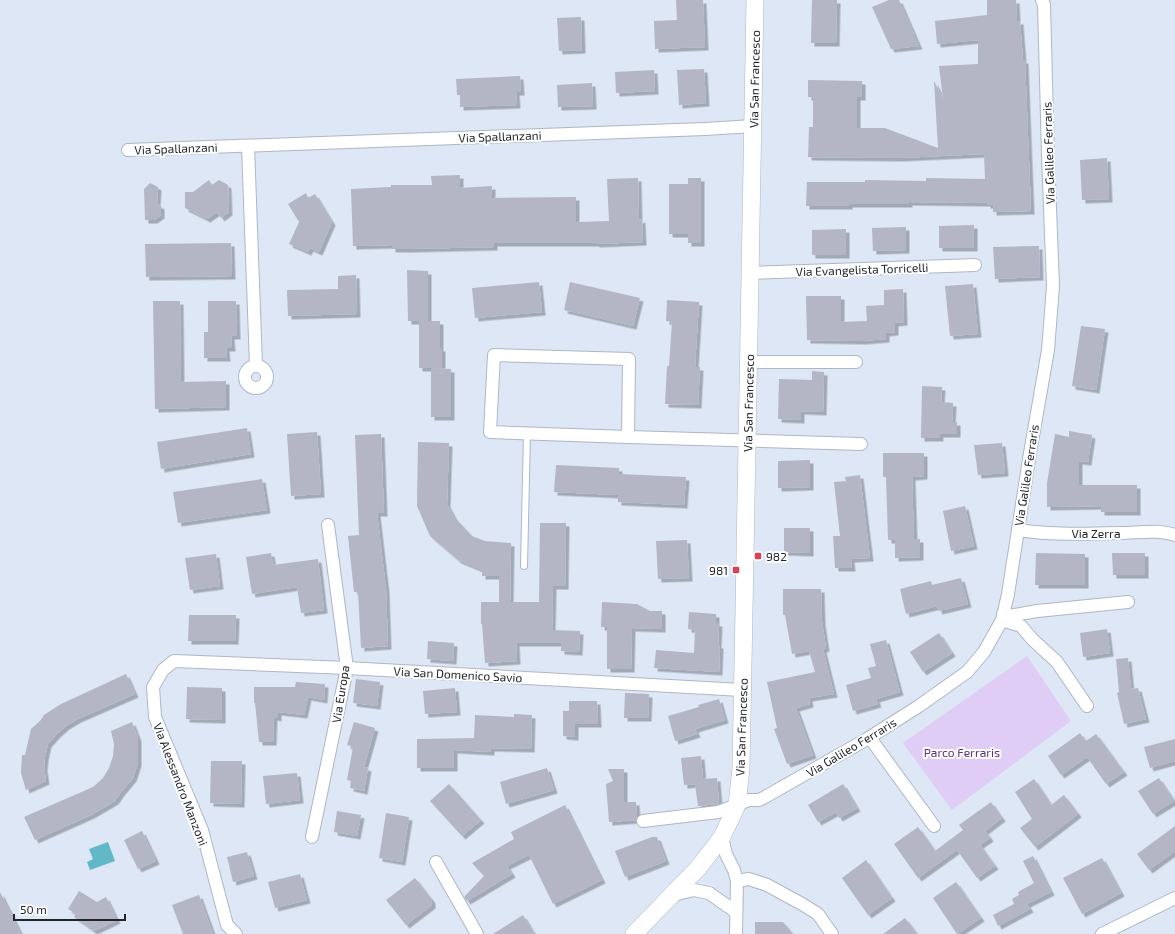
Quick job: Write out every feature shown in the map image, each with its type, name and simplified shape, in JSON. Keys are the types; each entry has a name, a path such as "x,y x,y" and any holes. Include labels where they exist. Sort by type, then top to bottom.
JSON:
{"street":[{"name":"Via San Francesco","path":"634,934 699,867 730,824 737,805 741,768 755,0"},
{"name":"Via Galileo Ferraris","path":"643,821 718,812 749,800 760,800 870,738 919,706 966,672 984,652 1002,617 1008,594 1048,350 1053,286 1044,5 1042,0"},
{"name":"Via Spallanzani","path":"128,150 752,126"},
{"path":"248,146 256,366"},
{"name":"Via Evangelista Torricelli","path":"750,273 975,265"},
{"path":"628,437 629,358 494,355 490,432 628,437 861,444"},
{"path":"748,362 856,362"},
{"name":"Via Europa","path":"312,837 347,668 328,525"},
{"name":"Via Zerra","path":"1018,530 1037,533 1092,534 1149,532 1169,533 1175,535"},
{"path":"1002,617 1037,611 1128,602"},
{"path":"1002,617 1021,626 1033,640 1057,662 1087,706"},
{"name":"Via San Domenico Savio","path":"174,662 347,668 742,690"},
{"name":"Via Alessandro Manzoni","path":"174,662 163,670 153,687 155,717 202,830 227,924 236,934"},
{"path":"870,738 934,826"},
{"path":"722,837 726,854 734,870 737,881 736,934"},
{"path":"436,862 477,934"},
{"path":"737,881 749,879 767,885 802,904 818,914 832,934"},
{"path":"673,895 694,890 709,893 736,912"},
{"path":"1102,934 1175,898"}],"lane":[{"path":"524,566 527,433"}],"green space":[{"name":"Parco Ferraris","path":"1027,656 1071,721 952,810 903,743"}],"water":[{"path":"108,842 115,861 90,870 87,862 93,859 89,849"}],"building":[{"path":"676,0 703,0 705,47 655,49 654,21 677,20"},
{"path":"812,0 837,0 836,43 811,43"},
{"path":"889,0 899,0 919,46 891,49 872,7"},
{"path":"987,0 1016,0 1017,21 1020,21 1023,60 1025,60 1031,211 993,212 993,205 987,205 987,203 909,202 909,204 806,206 807,182 865,182 865,180 926,181 926,178 985,179 984,154 899,158 808,157 809,127 813,127 813,97 808,97 808,80 862,81 862,97 857,97 857,128 885,128 938,148 934,81 943,99 939,66 978,64 978,40 937,44 935,21 987,15"},
{"path":"581,17 582,50 559,51 557,18"},
{"path":"704,69 706,103 679,105 677,70"},
{"path":"654,70 655,91 616,93 615,72"},
{"path":"520,76 521,92 516,92 517,105 460,107 460,95 457,95 456,79"},
{"path":"592,83 593,106 558,107 557,85"},
{"path":"1107,158 1109,199 1082,200 1080,160"},
{"path":"460,175 460,188 492,186 492,198 576,197 576,222 609,221 607,179 638,178 639,220 642,219 643,242 596,244 494,243 494,247 407,249 392,249 392,245 353,246 351,189 391,187 391,185 432,185 431,176"},
{"path":"688,178 701,178 701,243 688,243 688,234 669,234 669,184 688,184"},
{"path":"209,180 212,185 219,180 228,185 229,212 221,218 217,212 207,219 185,208 185,192 193,192"},
{"path":"150,183 158,187 157,204 161,206 161,215 154,220 145,220 144,189"},
{"path":"306,193 308,198 315,194 332,222 319,252 310,248 308,252 289,244 299,222 288,204"},
{"path":"974,225 974,248 939,248 939,226"},
{"path":"906,227 906,250 873,251 872,228"},
{"path":"846,229 846,255 812,255 812,230"},
{"path":"231,243 232,276 146,277 145,244"},
{"path":"1039,246 1040,277 995,279 993,247"},
{"path":"407,270 428,271 428,321 440,321 442,368 419,368 419,321 408,321"},
{"path":"356,275 357,314 288,316 287,290 338,289 338,276"},
{"path":"539,282 542,312 475,318 472,288"},
{"path":"570,282 640,298 633,326 564,310"},
{"path":"973,284 978,334 950,336 945,286"},
{"path":"903,289 904,322 895,323 895,332 886,333 886,339 862,341 807,340 806,296 841,296 841,322 867,321 866,306 884,305 884,290"},
{"path":"667,300 699,302 695,367 700,367 698,405 665,404 667,366 669,366 672,322 666,321"},
{"path":"153,301 180,301 181,382 226,381 226,407 155,409"},
{"path":"208,301 236,301 237,336 231,336 232,348 226,348 227,358 204,358 204,332 208,332"},
{"path":"1081,326 1105,329 1096,390 1072,386"},
{"path":"431,368 451,369 451,417 431,417"},
{"path":"812,371 824,372 823,412 801,411 801,420 778,419 779,379 812,380"},
{"path":"922,386 942,387 941,402 953,403 952,422 957,422 957,434 940,434 940,438 921,438"},
{"path":"247,428 251,454 161,469 157,442"},
{"path":"1069,431 1092,435 1088,462 1079,461 1079,485 1137,485 1137,512 1101,512 1101,506 1047,507 1047,483 1055,434 1069,437"},
{"path":"317,432 321,494 291,496 287,434"},
{"path":"381,434 384,513 377,513 386,589 388,646 361,648 358,592 354,592 348,536 359,535 355,435"},
{"path":"418,442 449,443 447,504 454,517 472,536 485,541 511,543 510,602 539,602 540,523 566,523 565,586 553,586 552,630 580,631 579,652 561,651 561,643 516,643 517,661 485,663 481,624 481,602 499,602 499,576 482,576 482,570 458,560 430,536 417,506"},
{"path":"1002,443 1005,473 978,475 974,445"},
{"path":"883,453 924,453 924,476 912,477 914,539 920,539 920,557 895,558 895,540 888,540 886,477 883,477"},
{"path":"810,460 810,487 778,488 778,461"},
{"path":"556,465 619,468 619,474 686,477 684,505 618,502 618,495 554,492"},
{"path":"860,475 870,558 851,559 852,568 835,568 833,536 840,536 834,482 846,481 845,477"},
{"path":"262,479 267,510 178,523 173,492"},
{"path":"965,506 974,546 951,551 943,511"},
{"path":"784,528 810,528 810,553 784,552"},
{"path":"687,540 689,578 658,579 656,541"},
{"path":"271,553 273,565 318,559 324,610 301,613 297,587 252,594 246,557"},
{"path":"1036,553 1085,554 1085,585 1035,585"},
{"path":"1112,553 1145,553 1145,575 1113,575"},
{"path":"216,554 220,586 190,590 185,558"},
{"path":"961,578 968,604 939,611 937,606 906,614 900,589 931,581 932,585"},
{"path":"783,589 821,589 822,622 826,648 823,649 834,694 809,698 810,704 796,708 813,755 787,764 774,729 777,728 767,682 815,672 809,651 792,654 785,615 783,615"},
{"path":"602,602 637,604 650,611 662,611 662,629 632,628 631,669 607,669 607,627 601,627"},
{"path":"689,612 716,614 716,623 719,623 719,672 654,668 656,650 694,653 695,630 688,629"},
{"path":"189,615 236,615 235,641 188,641"},
{"path":"1107,629 1110,653 1083,657 1080,633"},
{"path":"939,633 952,653 923,672 910,652"},
{"path":"886,640 900,692 876,699 878,704 853,711 846,685 871,678 868,668 876,666 870,644"},
{"path":"428,641 454,643 453,661 427,659"},
{"path":"1128,658 1131,689 1138,688 1146,719 1124,724 1117,693 1119,692 1116,659"},
{"path":"126,674 135,694 78,719 66,726 48,744 44,768 46,781 26,790 21,773 22,755 25,755 31,729 44,715 59,705"},
{"path":"356,679 380,682 377,706 353,703"},
{"path":"296,682 325,684 324,700 308,697 304,715 278,712 278,718 274,717 273,742 259,742 254,703 254,687 295,687"},
{"path":"187,687 222,688 222,720 186,719"},
{"path":"455,688 457,712 425,714 423,691"},
{"path":"625,693 649,694 648,718 624,718"},
{"path":"719,699 725,720 695,729 697,734 675,741 668,716 699,707 698,705"},
{"path":"569,701 597,701 598,724 575,724 575,737 563,736 563,711 569,711"},
{"path":"514,714 532,715 531,749 491,748 491,752 454,750 454,768 417,768 417,739 474,738 475,715 514,717"},
{"path":"132,722 138,738 138,763 133,778 115,801 91,815 35,840 24,817 93,787 103,778 109,768 113,756 114,744 111,731"},
{"path":"354,722 375,728 364,767 368,768 364,791 350,788 351,781 347,780 353,747 347,745"},
{"path":"1080,733 1086,741 1096,734 1124,772 1106,784 1087,757 1061,775 1048,756"},
{"path":"1175,739 1175,761 1150,768 1144,747"},
{"path":"701,756 703,779 717,778 718,804 698,806 695,784 684,785 681,758"},
{"path":"211,761 242,761 241,804 210,803"},
{"path":"547,768 554,790 506,804 500,782"},
{"path":"608,769 624,769 624,802 636,802 636,820 609,822 606,784 613,781"},
{"path":"297,773 300,800 266,804 263,776"},
{"path":"1159,778 1174,801 1153,814 1138,791"},
{"path":"1034,779 1051,805 1064,795 1078,814 1035,847 1020,828 1032,819 1015,792"},
{"path":"449,784 481,820 462,836 430,801"},
{"path":"843,784 857,808 839,818 836,812 818,822 808,805"},
{"path":"991,802 1002,818 985,831 990,838 980,845 995,866 977,878 957,850 918,878 894,844 918,827 935,851 963,830 959,825"},
{"path":"565,805 602,880 553,904 529,855 507,866 512,874 467,901 464,897 484,876 472,863 514,839 511,832"},
{"path":"337,811 361,815 357,836 334,832"},
{"path":"386,813 409,817 402,862 379,858"},
{"path":"1175,826 1175,851 1149,870 1137,854"},
{"path":"142,831 156,861 138,869 124,840"},
{"path":"652,837 657,837 666,861 625,877 615,851"},
{"path":"247,852 254,876 233,882 227,857"},
{"path":"1033,856 1051,892 1027,904 1030,909 998,926 993,915 1014,904 1012,899 1019,895 1018,892 1034,883 1023,861"},
{"path":"1102,858 1121,893 1082,914 1063,878"},
{"path":"866,860 892,898 868,915 842,878"},
{"path":"300,874 307,900 275,908 268,882"},
{"path":"415,878 432,900 432,905 406,925 386,900"},
{"path":"956,882 981,918 957,934 933,898"},
{"path":"79,891 97,902 106,897 117,920 94,931 74,917 76,914 68,909"},
{"path":"0,892 21,934 0,934"},
{"path":"199,895 213,934 183,934 172,905"},
{"path":"523,915 534,934 493,934"},
{"path":"905,918 917,934 883,934"},
{"path":"755,922 783,922 793,934 755,934"}],"place":[{"name":"982","path":"758,556"},
{"name":"981","path":"736,570"}]}
